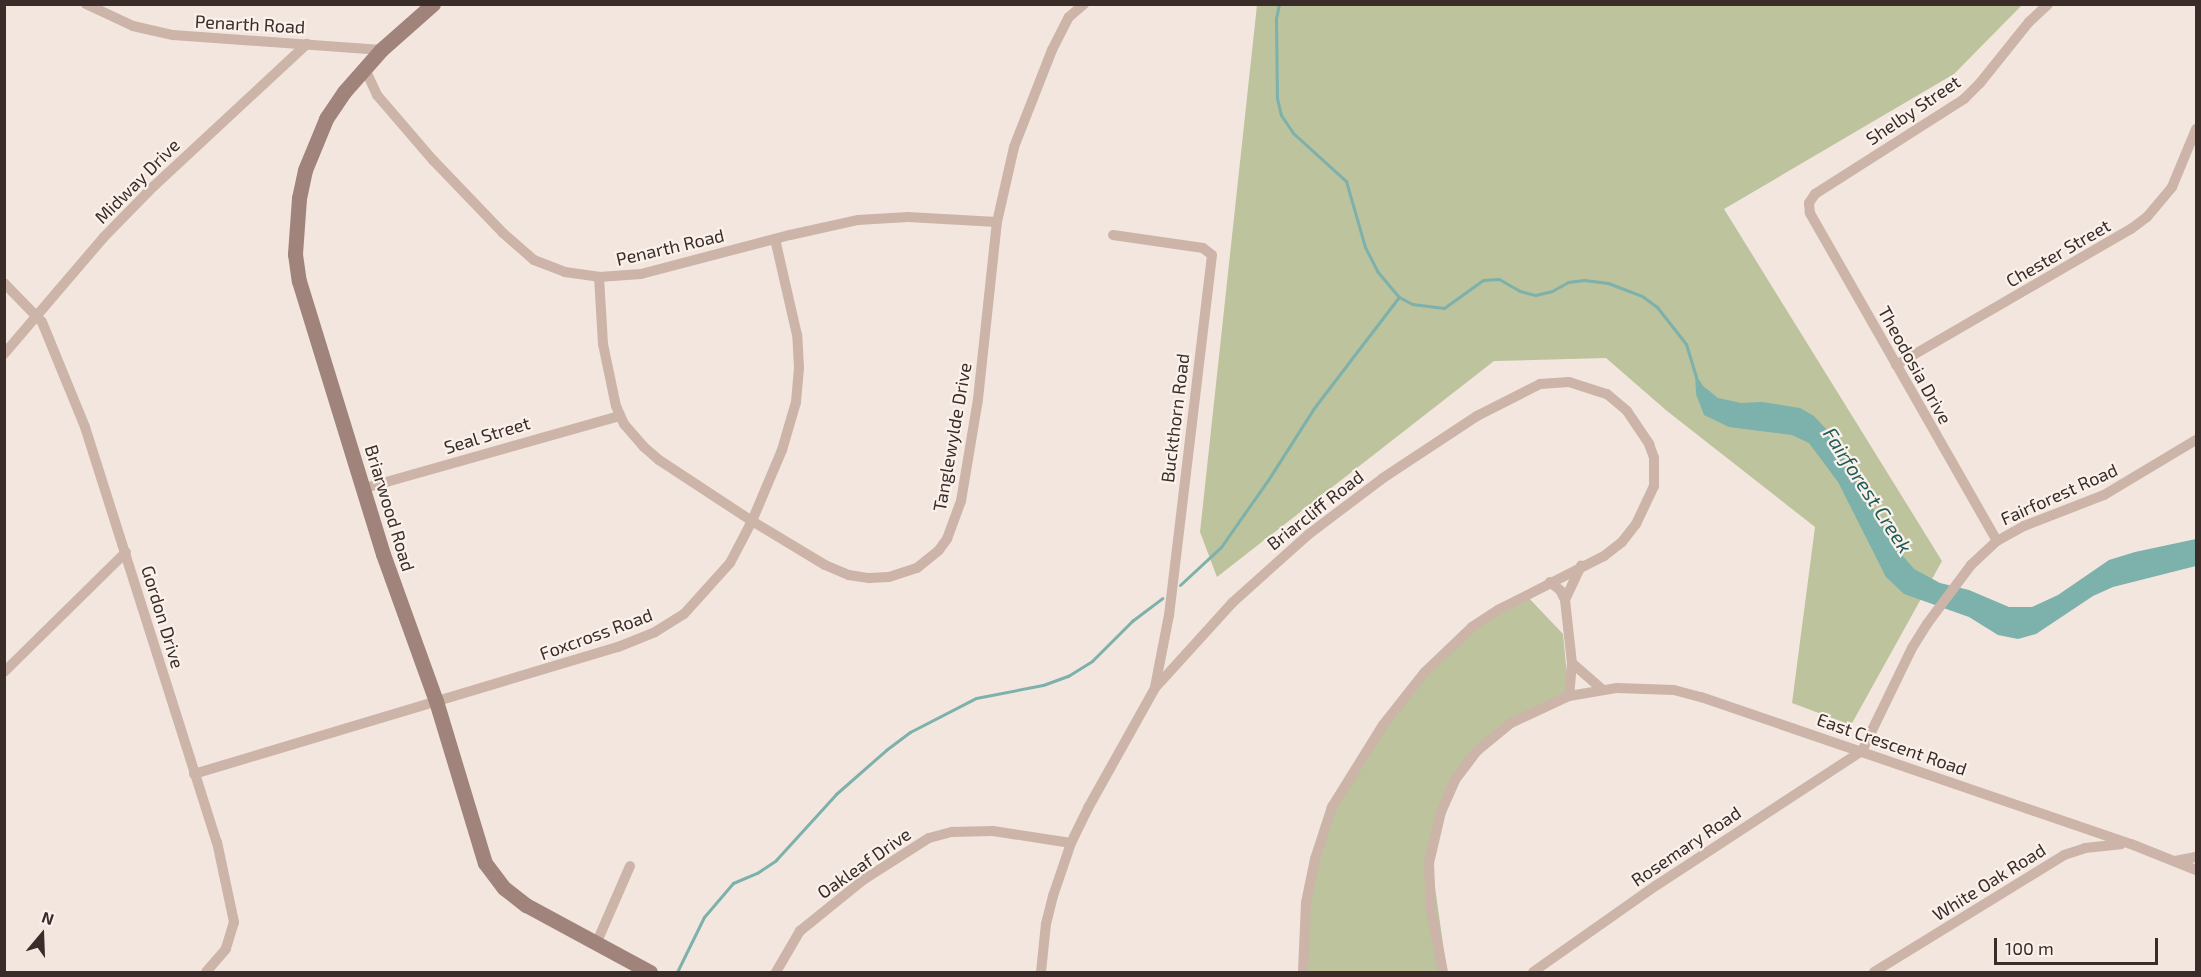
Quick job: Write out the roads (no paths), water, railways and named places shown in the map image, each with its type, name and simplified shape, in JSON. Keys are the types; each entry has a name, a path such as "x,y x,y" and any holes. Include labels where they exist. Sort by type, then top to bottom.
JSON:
{"street":[{"name":"Penarth Road","path":"86,4 133,26 173,35 381,50"},
{"name":"Briarwood Road","path":"433,4 381,50 344,92 315,144 299,198 295,244 299,281 365,488 383,554 436,701 484,863 514,897 650,972"},
{"name":"Tanglewylde Drive","path":"599,277 603,344 619,416 644,447 659,460 752,521 825,564 859,577 879,579 903,574 929,560 939,550 953,527 961,501 978,399 998,222 1014,147 1034,91 1069,17 1084,4"},
{"name":"Shelby Street","path":"1809,203 1815,194 1964,99 1980,83 2029,22 2048,4"},
{"name":"Midway Drive","path":"4,354 103,238 154,186 307,44"},
{"name":"Penarth Road","path":"365,69 377,95 433,160 518,247 534,260 549,267 599,277 641,274 848,222 890,217 998,222"},
{"name":"Chester Street","path":"1896,365 2131,229 2147,217 2172,187 2196,129"},
{"name":"Theodosia Drive","path":"1809,203 1810,213 1997,541"},
{"name":"Buckthorn Road","path":"1113,235 1203,248 1212,255 1169,615 1155,687"},
{"name":"Foxcross Road","path":"194,774 564,665 662,629 684,614 720,576 752,521 782,450 798,385 797,335 775,239"},
{"name":"Gordon Drive","path":"4,284 36,314 49,334 85,427 217,842 234,922 226,949 206,972"},
{"name":"Briarcliff Road","path":"1041,972 1046,924 1071,843 1119,749 1155,687 1232,603 1309,534 1429,446 1477,416 1540,384 1569,382 1607,394 1627,411 1649,444 1654,458 1654,486 1636,524 1613,549 1472,627 1424,673 1364,752 1332,807 1315,859 1306,903 1303,972"},
{"name":"Seal Street","path":"365,488 619,416"},
{"name":"Fairforest Road","path":"1862,751 1912,648 1959,581 1997,541 2024,525 2104,495 2196,440"},
{"path":"4,672 126,552"},
{"path":"1565,600 1581,566"},
{"path":"1550,582 1560,590 1565,600 1572,663 1569,696"},
{"path":"1572,663 1604,690"},
{"name":"East Crescent Road","path":"1443,972 1431,910 1428,874 1432,841 1447,796 1465,765 1489,738 1534,710 1569,696 1604,690 1646,687 1674,690 1862,751 2130,844 2196,870"},
{"name":"Rosemary Road","path":"1533,972 1657,885 1862,751"},
{"name":"Oakleaf Drive","path":"776,972 800,931 863,880 929,838 952,832 993,831 1071,843"},
{"name":"White Oak Road","path":"1874,972 2064,855 2085,848 2130,844"},
{"path":"2175,861 2196,857"},
{"path":"596,944 630,866"}],"water":[{"path":"1695,373 1703,386 1718,398 1741,403 1762,402 1800,408 1814,416 1827,430 1896,548 1914,569 1940,583 1969,590 2009,607 2032,607 2058,595 2109,560 2135,552 2196,539 2196,566 2113,587 2093,596 2036,634 2018,639 1998,635 1969,617 1904,594 1886,577 1838,482 1809,443 1792,435 1729,427 1704,415 1696,394"}],"waterway":[{"name":"Fairforest Creek","path":"1279,4 1276,18 1277,98 1281,115 1293,133 1346,181 1365,247 1377,271 1399,297 1412,304 1444,308 1483,280 1499,279 1520,291 1535,295 1552,291 1568,282 1584,280 1608,283 1642,296 1657,307 1686,344 1696,376"},
{"path":"1180,585 1221,547 1268,480 1314,408 1399,297"},
{"path":"677,972 704,917 733,883 757,873 776,860 836,794 886,750 910,732 976,698 1043,685 1068,676 1092,661 1132,621 1162,598"}]}
